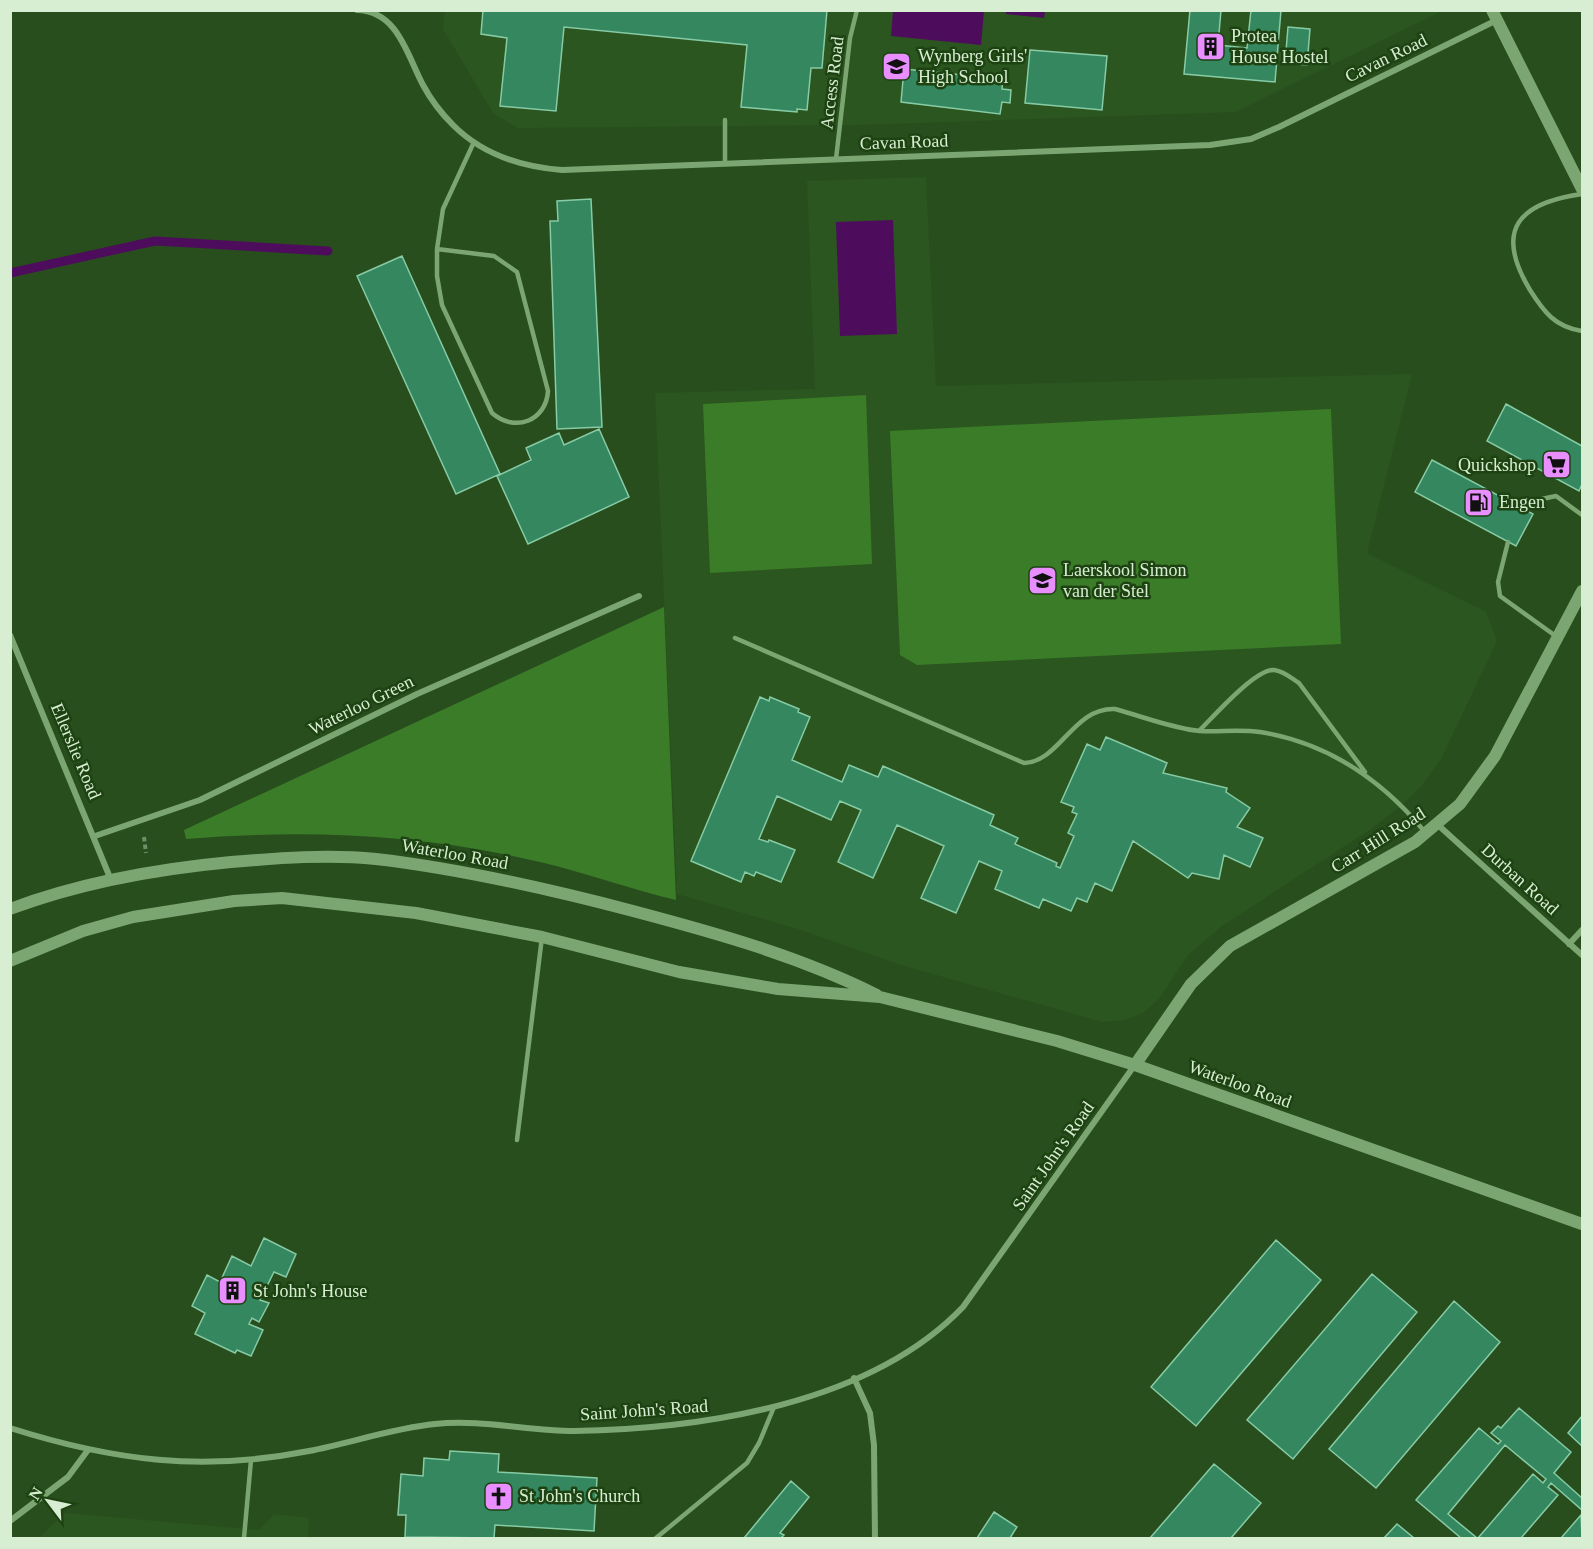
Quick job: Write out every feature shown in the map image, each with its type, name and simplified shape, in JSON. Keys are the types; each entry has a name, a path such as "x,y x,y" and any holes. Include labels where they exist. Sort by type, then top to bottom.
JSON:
{"main road":[{"path":"1495,15 1582,189"},
{"name":"Carr Hill Road","path":"1135,1065 1191,984 1230,946 1438,825 1479,781 1582,591"},
{"name":"Waterloo Road","path":"10,909 59,890 168,868 273,858 374,859 441,868 575,896 681,924 832,972 880,996"},
{"name":"Waterloo Road","path":"10,961 83,931 134,917 234,901 282,898 416,913 542,937 679,972 778,989 880,996 1057,1041 1135,1065 1582,1224"}],"street":[{"name":"Cavan Road","path":"357,10 375,14 394,28 438,109 474,142 516,163 551,169 1199,145 1251,139 1279,128 1495,15"},
{"name":"Waterloo Green","path":"95,836 200,800 417,694 639,596"},
{"name":"Ellerslie Road","path":"10,635 95,836 111,880"},
{"name":"Durban Road","path":"1438,825 1582,955"},
{"path":"1569,944 1582,930"},
{"name":"Saint John's Road","path":"10,1428 118,1457 182,1463 251,1460 306,1452 438,1423 573,1431 682,1425 774,1407 896,1360 945,1327 963,1308 1135,1065"},
{"path":"854,1378 870,1413 875,1539"},
{"path":"10,1521 68,1477 88,1450"}],"lane":[{"name":"Access Road","path":"836,159 850,38 857,10"},
{"path":"725,120 725,164"},
{"path":"437,249 494,256 517,272 548,390 548,400 537,417 518,424 509,423 500,419 487,405 442,305 437,276 437,249 443,209 474,142"},
{"path":"1582,195 1558,198 1528,213 1515,229 1511,243 1512,254 1543,311 1557,324 1582,331"},
{"path":"1526,511 1538,500 1556,496 1582,514"},
{"path":"1508,542 1498,582 1500,596 1505,603 1557,637"},
{"path":"735,638 1024,763 1037,760 1090,714 1104,709 1199,731 1258,732 1288,738 1343,760 1368,776 1406,809 1426,834"},
{"path":"1199,731 1259,675 1272,670 1284,673 1299,683 1368,776"},
{"path":"517,1140 542,937"},
{"path":"656,1539 747,1463 759,1443 774,1407"},
{"path":"243,1539 251,1460"}],"path":[{"path":"144,834 146,854"}],"shaded area":[{"name":"Wynberg Girls' High School","path":"445,10 1442,11 1235,112 859,125 518,128 493,113 443,29"},
{"path":"1006,10 1045,11 1044,18 1006,14"},
{"path":"893,11 984,11 981,45 891,36"},
{"name":"Laerskool Simon van der Stel","path":"926,177 936,386 1412,374 1367,553 1486,612 1497,641 1441,759 1422,785 1402,805 1371,829 1222,926 1188,955 1159,999 1143,1013 1125,1020 1102,1022 901,965 798,929 677,894 655,393 815,389 807,181"},
{"path":"893,220 897,334 840,336 836,222"},
{"path":"866,395 872,564 710,573 703,404"},
{"path":"1331,409 1341,644 917,665 900,655 890,431"},
{"path":"664,607 676,900 540,862 452,845 319,834 186,839 184,830"},
{"path":"65,1513 259,1530 274,1514 309,1518 308,1538 39,1538"}],"building":[{"path":"483,10 827,10 822,68 811,68 807,110 797,109 797,112 741,107 747,45 564,27 556,111 500,106 507,38 481,34"},
{"name":"Protea House Hostel","path":"1190,10 1221,10 1218,45 1247,48 1251,10 1281,10 1275,82 1184,74"},
{"path":"1288,27 1310,29 1307,65 1285,63"},
{"path":"1030,50 1107,56 1102,110 1025,103"},
{"path":"904,69 1003,79 1002,89 1011,90 1010,103 1002,102 1000,114 901,102"},
{"path":"591,199 602,427 557,429 550,221 558,221 557,201"},
{"path":"402,256 500,474 456,494 357,276"},
{"name":"Quickshop","path":"1506,404 1582,446 1582,484 1579,491 1487,441"},
{"path":"599,429 629,497 528,544 497,476 531,460 526,448 559,433 564,445"},
{"path":"1432,460 1533,514 1516,546 1415,492"},
{"path":"760,697 769,701 770,697 799,709 798,712 810,717 792,760 842,782 849,765 878,777 883,766 994,815 990,825 1018,838 1015,844 1057,863 1056,866 1060,868 1074,836 1068,833 1077,814 1072,812 1074,807 1061,802 1087,744 1100,750 1106,737 1167,763 1163,773 1227,788 1226,792 1250,808 1237,827 1263,838 1250,867 1224,855 1219,879 1192,873 1188,878 1133,841 1112,891 1095,883 1087,902 1077,898 1071,911 1043,899 1039,908 995,889 1002,871 979,861 956,913 921,898 944,846 897,825 873,878 838,862 861,810 840,801 831,820 777,796 759,839 768,842 769,840 795,850 781,882 756,872 754,876 745,872 741,882 691,861"},
{"name":"St John's House","path":"264,1238 296,1254 286,1277 274,1272 260,1300 269,1303 259,1322 252,1318 249,1324 263,1330 251,1356 237,1350 235,1353 195,1334 205,1313 192,1306 207,1275 220,1282 232,1256 251,1266"},
{"path":"1276,1240 1321,1280 1196,1426 1151,1387"},
{"path":"1372,1274 1417,1312 1293,1459 1247,1420"},
{"path":"1454,1301 1500,1342 1376,1488 1329,1449"},
{"path":"1519,1408 1571,1452 1554,1473 1582,1498 1582,1510 1551,1483 1548,1487 1558,1495 1521,1538 1478,1538 1533,1474 1543,1483 1546,1479 1505,1445 1448,1514 1477,1538 1461,1538 1416,1500 1479,1428 1498,1444 1501,1441 1491,1433 1498,1426 1501,1428"},
{"path":"1582,1416 1582,1446 1568,1433"},
{"name":"St John's Church","path":"450,1451 499,1454 498,1472 597,1478 594,1531 495,1525 494,1538 405,1537 406,1515 398,1515 401,1474 423,1476 424,1458 449,1460"},
{"path":"1214,1464 1261,1503 1231,1538 1150,1538"},
{"path":"791,1481 809,1497 780,1533 784,1535 781,1538 744,1538"},
{"path":"994,1512 1017,1527 1010,1538 977,1538"},
{"path":"1581,1515 1582,1538 1561,1538"},
{"path":"1397,1524 1414,1538 1384,1538"}],"waterway":[{"path":"10,273 155,241 328,251"}],"place":[{"name":"Protea House Hostel","path":"1210,46"},
{"name":"Wynberg Girls' High School","path":"897,66"},
{"name":"Quickshop","path":"1557,465"},
{"name":"Engen","path":"1478,502"},
{"name":"Laerskool Simon van der Stel","path":"1042,580"},
{"name":"St John's House","path":"232,1291"},
{"name":"St John's Church","path":"498,1496"}]}
